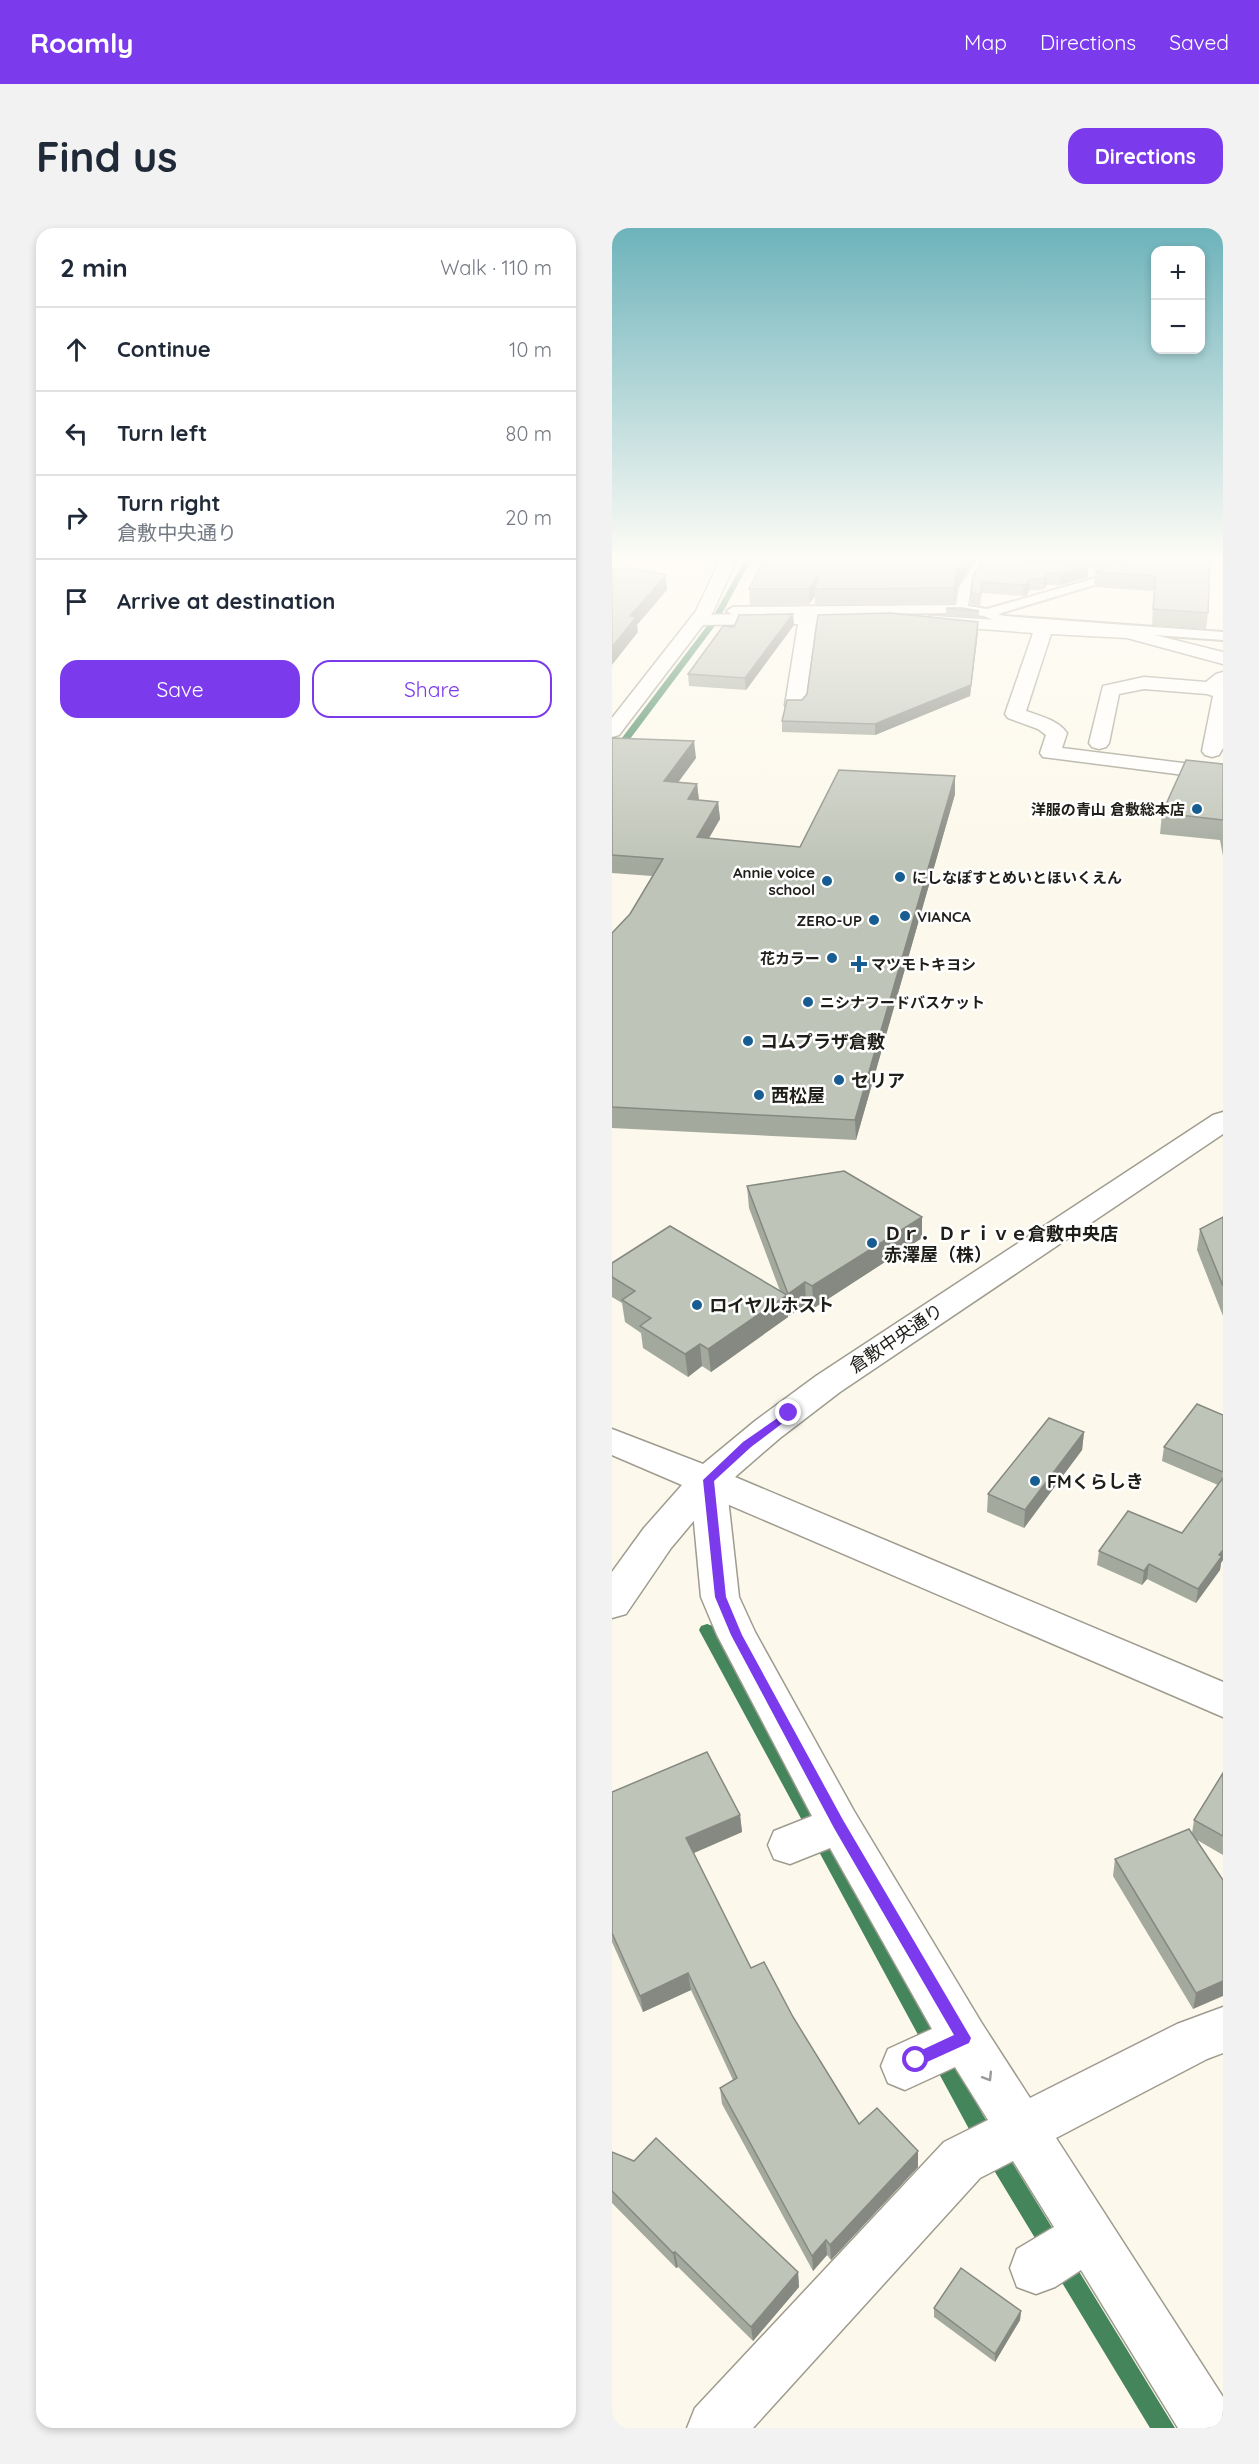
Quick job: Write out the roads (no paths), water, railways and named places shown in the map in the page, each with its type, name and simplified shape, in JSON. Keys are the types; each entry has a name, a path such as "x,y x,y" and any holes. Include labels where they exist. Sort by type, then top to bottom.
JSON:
{"street":[{"path":"612,731 677,659"},
{"path":"795,705 802,659"},
{"path":"1033,659 1015,714 1045,725 1057,733 1050,753 1223,774"},
{"path":"1098,743 1110,690 1144,683 1216,683 1223,693 1212,751"},
{"name":"倉敷中央通り","path":"612,1603 644,1555 708,1480 747,1445 829,1383 1223,1121"},
{"path":"612,1441 1223,1700"},
{"path":"708,1480 720,1597 815,1834 933,2052 999,2140 1060,2253 1210,2428"},
{"path":"715,2428 962,2160 1194,2040 1223,2030"}],"waterway":[{"path":"612,757 686,659"},
{"path":"707,1630 976,2122 1163,2428"}],"place":[{"name":"洋服の青山 倉敷総本店","path":"1197,809"},
{"name":"にしなぽすとめいとほいくえん","path":"900,877"},
{"name":"Annie voice school","path":"827,881"},
{"name":"VIANCA","path":"905,916"},
{"name":"ZERO-UP","path":"874,920"},
{"name":"花カラー","path":"832,958"},
{"name":"マツモトキヨシ","path":"859,964"},
{"name":"ニシナフードバスケット","path":"808,1002"},
{"name":"コムプラザ倉敷","path":"748,1041"},
{"name":"セリア","path":"839,1080"},
{"name":"西松屋","path":"759,1095"},
{"name":"Ｄｒ．Ｄｒｉｖｅ倉敷中央店 赤澤屋（株）","path":"872,1243"},
{"name":"ロイヤルホスト","path":"697,1305"},
{"name":"FMくらしき","path":"1035,1481"}]}
